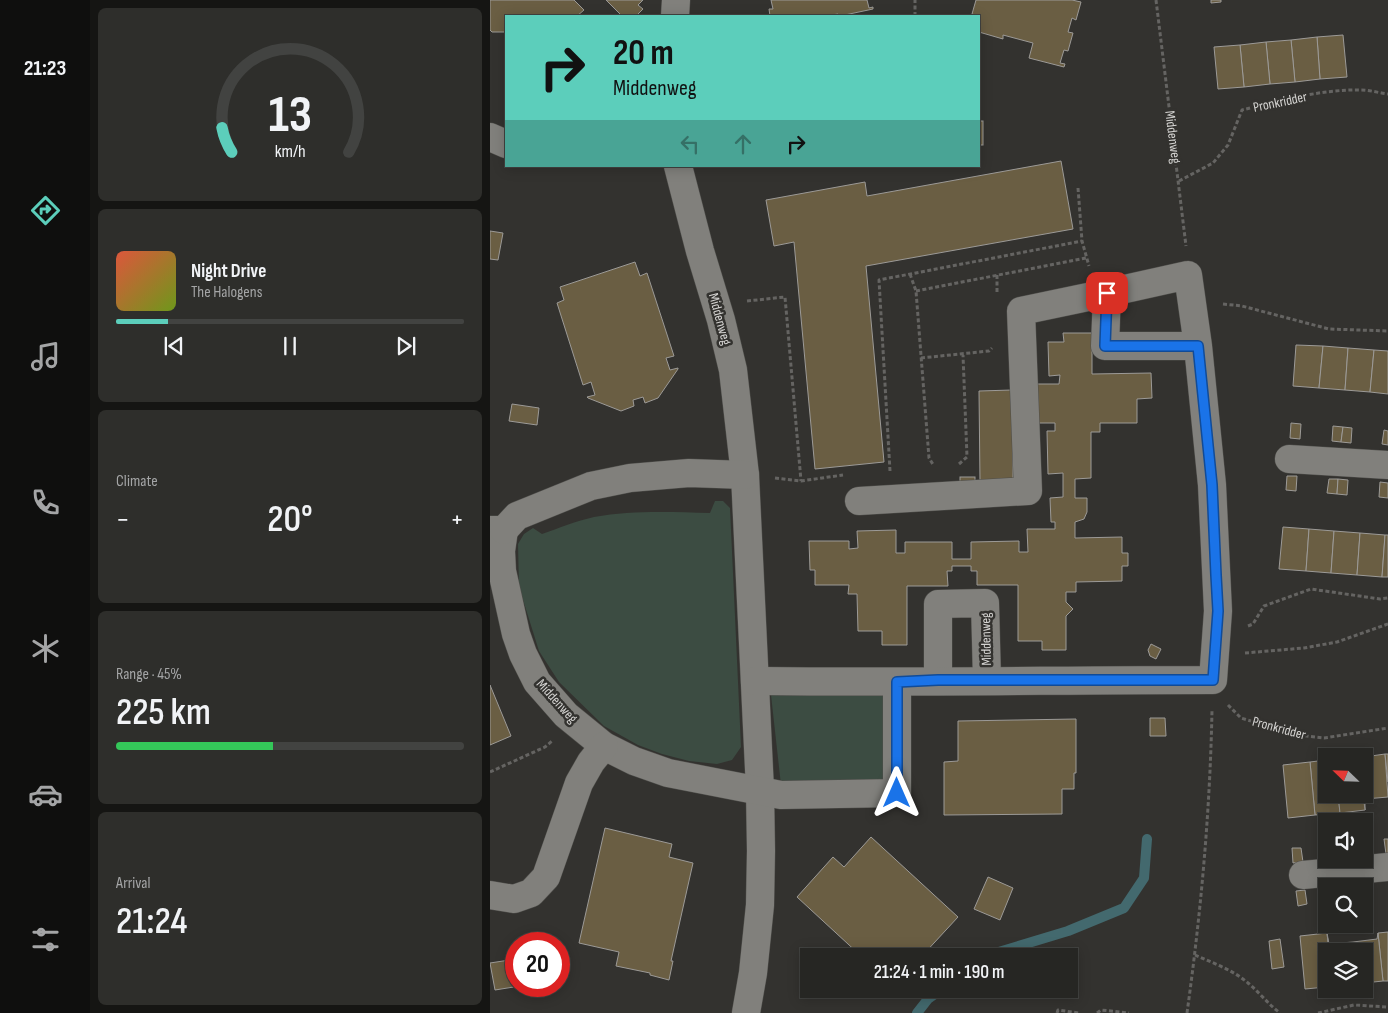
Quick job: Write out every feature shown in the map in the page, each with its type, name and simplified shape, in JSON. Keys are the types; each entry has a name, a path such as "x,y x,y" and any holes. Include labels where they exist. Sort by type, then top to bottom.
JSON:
{"street":[{"path":"676,0 676,15"},
{"path":"490,137 505,144"},
{"name":"Middenweg","path":"678,167 733,370 745,474 760,790 760,905 753,973 746,1013"},
{"path":"859,501 1028,491 1021,311 1188,275 1198,346 1212,485 1218,611 1214,663"},
{"path":"1101,294 1105,346 1198,346"},
{"path":"1289,459 1388,466"},
{"name":"Middenweg","path":"745,474 679,474 630,478 591,486 550,501 517,516 497,530 502,571 522,654 537,682 574,722 604,746 634,761 668,773 760,790"},
{"name":"Middenweg","path":"938,680 938,604 985,603 987,680"},
{"name":"Middenweg","path":"755,681 897,682 987,680 1214,663"},
{"path":"760,790 781,795 897,793 897,682"},
{"path":"490,895 497,898 514,899 531,892 546,878 579,783 591,762 604,746"},
{"path":"1303,875 1388,867"}],"path":[{"path":"915,15 916,0"},
{"name":"Middenweg","path":"1156,0 1186,232 1188,275"},
{"name":"Pronkridder","path":"1179,181 1213,163 1228,145 1242,110 1294,97 1332,92 1361,90 1388,94"},
{"path":"1078,188 1082,241 1086,258 1101,294"},
{"path":"892,499 879,280 1082,241"},
{"path":"916,291 1086,258"},
{"path":"910,274 916,291 929,458 935,468"},
{"path":"997,275 997,295"},
{"path":"716,303 785,297 801,481"},
{"path":"1192,302 1242,306 1329,329 1388,331"},
{"path":"922,358 989,351 997,344"},
{"path":"954,468 967,457 963,355"},
{"path":"745,474 801,481 857,473 859,501"},
{"path":"1187,1013 1203,884 1210,796 1214,663 1236,632 1252,624 1264,606 1311,589 1343,592 1380,599 1388,598"},
{"path":"1214,663 1337,642 1388,624"},
{"name":"Pronkridder","path":"1214,663 1241,718 1297,735 1324,738 1388,728"},
{"path":"490,772 546,747 574,722"},
{"path":"1194,955 1220,965 1248,983 1280,1013"},
{"path":"1318,1013 1354,1005 1388,1007"},
{"path":"1057,1013 1058,1010 1079,1013"},
{"path":"1097,1013 1101,1010 1130,1013"}],"green space":[{"path":"715,501 723,501 730,508 741,747 732,760 717,764 689,761 638,745 604,726 559,682 539,651 519,587 518,544 524,534 533,528 542,534 594,517 623,513 710,513"},
{"path":"886,694 889,788 781,785 771,695"}],"building":[{"path":"490,0 574,0 584,10 578,15 505,15 505,32 492,32 490,30"},
{"path":"606,0 643,0 638,5 643,9 637,15 621,15"},
{"path":"771,0 867,0 869,8 873,7 873,9 845,15 770,15 769,9 773,9"},
{"path":"976,0 1072,0 1081,2 1076,20 1072,18 1068,32 1073,33 1068,51 1064,50 1060,63 1065,64 1064,67 1029,58 1033,43 1003,35 1003,39 980,32 980,15 972,14"},
{"path":"1211,0 1221,0 1221,2 1211,3"},
{"path":"1343,35 1347,77 1320,79 1317,37"},
{"path":"1317,37 1320,79 1295,82 1291,40"},
{"path":"1291,40 1295,82 1270,84 1266,42"},
{"path":"1266,42 1270,84 1244,87 1240,45"},
{"path":"1240,45 1244,87 1218,89 1214,47"},
{"path":"980,121 983,121 983,145 980,145"},
{"path":"1061,161 1073,229 866,266 884,462 815,469 794,242 774,246 766,200 865,182 867,196"},
{"path":"490,231 503,233 498,260 490,259"},
{"path":"635,262 640,276 647,273 674,356 666,358 670,370 678,369 658,398 645,403 643,397 633,400 634,406 621,411 587,397 595,395 591,382 583,385 557,303 564,300 560,287"},
{"path":"1063,333 1092,333 1092,374 1151,373 1152,398 1137,399 1137,423 1100,423 1100,432 1091,432 1091,478 1075,479 1075,498 1087,498 1087,512 1084,519 1075,522 1075,538 1122,537 1122,553 1128,553 1128,566 1122,566 1122,581 1076,582 1076,592 1066,592 1066,602 1073,609 1066,616 1066,650 1042,650 1042,641 1018,641 1018,585 977,585 977,571 971,571 971,566 952,566 952,571 947,571 948,586 907,586 907,645 882,645 882,631 858,631 857,594 848,594 849,585 815,585 815,570 810,570 809,541 849,541 849,549 858,548 857,531 896,530 896,553 905,553 905,542 952,542 952,559 971,559 971,542 1019,541 1019,552 1028,552 1027,529 1055,529 1055,522 1051,522 1050,498 1063,497 1063,473 1048,474 1047,431 1055,431 1055,423 1037,423 1036,384 1059,384 1060,375 1049,376 1048,342 1064,342"},
{"path":"1296,345 1323,346 1319,388 1293,386"},
{"path":"1323,346 1348,348 1345,390 1319,388"},
{"path":"1348,348 1374,350 1370,392 1345,390"},
{"path":"1374,350 1388,351 1388,394 1370,392"},
{"path":"1012,390 1013,481 980,482 979,391"},
{"path":"512,404 539,408 537,425 509,421"},
{"path":"1291,423 1301,424 1300,439 1290,438"},
{"path":"1333,426 1343,427 1341,442 1332,441"},
{"path":"1343,427 1352,428 1351,443 1341,442"},
{"path":"1384,430 1388,431 1388,445 1382,444"},
{"path":"1287,476 1297,476 1296,491 1286,490"},
{"path":"960,477 975,477 975,487 960,487"},
{"path":"1329,479 1338,479 1337,494 1327,493"},
{"path":"1338,479 1348,480 1347,495 1337,494"},
{"path":"1380,482 1388,483 1388,498 1379,497"},
{"path":"1283,527 1309,529 1306,571 1279,569"},
{"path":"1309,529 1334,531 1331,573 1306,571"},
{"path":"1334,531 1360,533 1357,575 1331,573"},
{"path":"1360,533 1385,535 1382,577 1357,575"},
{"path":"1385,535 1388,535 1388,577 1382,577"},
{"path":"1151,644 1161,649 1156,659 1150,656 1148,650"},
{"path":"490,685 511,736 490,745"},
{"path":"1150,718 1165,718 1166,736 1150,736"},
{"path":"1076,719 1076,773 1074,773 1074,789 1062,789 1062,814 944,815 944,762 958,761 958,721"},
{"path":"1385,754 1388,797 1373,798 1373,756"},
{"path":"1385,754 1388,754 1388,782"},
{"path":"1318,761 1318,803 1339,803 1340,813 1318,813 1315,815 1310,762"},
{"path":"1310,762 1315,815 1288,818 1283,765"},
{"path":"1339,803 1364,803 1365,810 1340,813"},
{"path":"605,828 672,844 669,857 693,863 671,961 673,961 669,980 650,975 650,973 616,966 619,952 579,943"},
{"path":"871,837 958,917 929,948 852,948 797,897 833,857 844,867"},
{"path":"1384,839 1388,839 1388,853 1386,854"},
{"path":"1292,848 1301,848 1303,862 1293,863"},
{"path":"988,877 1013,888 1000,920 974,909"},
{"path":"1305,890 1307,904 1298,906 1296,891"},
{"path":"1388,932 1388,981 1383,981 1378,933"},
{"path":"1327,933 1328,943 1318,943 1318,988 1305,989 1300,936"},
{"path":"1378,933 1383,981 1373,982 1373,943 1353,942 1377,939"},
{"path":"1280,939 1284,967 1272,969 1269,941"},
{"path":"505,961 505,988 495,990 490,963"}],"waterway":[{"path":"1012,948 1068,931 1124,908 1144,878 1147,839"},
{"path":"917,1013 929,998"}],"route":[{"path":"897,793 897,682 938,680 1213,680 1218,611 1212,485 1198,346 1105,346 1107,293"}]}
